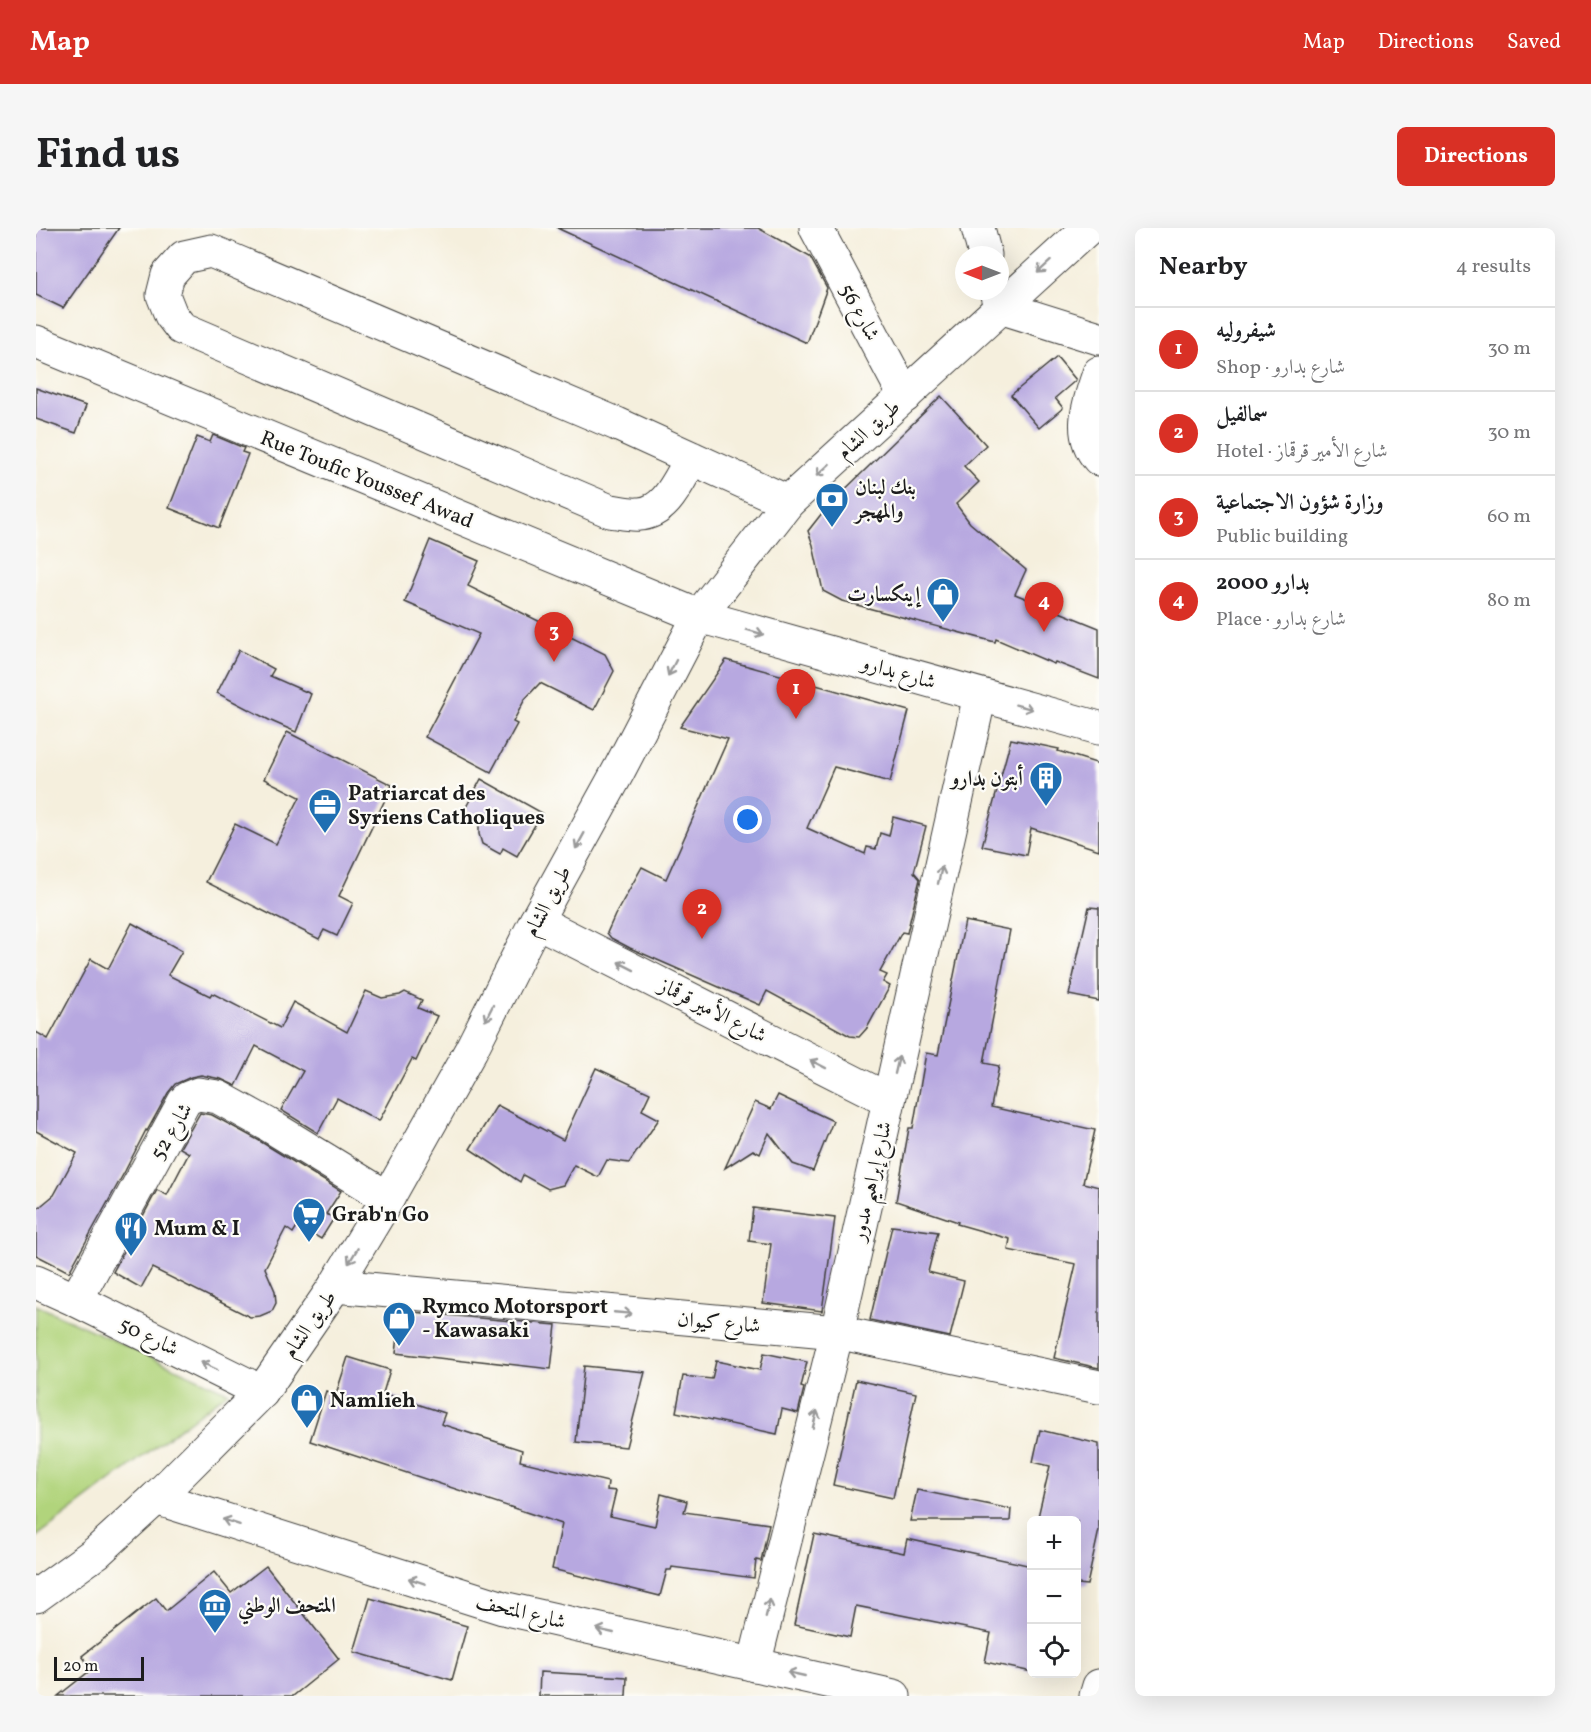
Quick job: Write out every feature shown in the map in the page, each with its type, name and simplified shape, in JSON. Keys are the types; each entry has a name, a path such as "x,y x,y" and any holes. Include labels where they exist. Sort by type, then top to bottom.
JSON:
{"street":[{"name":"شارع 56","path":"816,228 905,396"},
{"path":"978,228 983,246"},
{"name":"طريق الشام","path":"1009,290 1088,228"},
{"path":"692,458 669,496 658,508 640,514 610,511 181,328 171,315 163,295 168,275 184,257 211,251 617,424 692,458 788,502"},
{"name":"طريق الشام","path":"36,1596 97,1551 156,1498 261,1392 334,1286 388,1198 471,1050 536,921 619,770 699,616 788,502 905,396 997,300"},
{"path":"1001,300 1099,338"},
{"name":"Rue Toufic Youssef Awad","path":"36,342 699,616"},
{"path":"1099,373 1087,412 1087,435 1099,459"},
{"name":"شارع بدارو","path":"699,616 1099,728"},
{"name":"شارع إبراهيم مدور","path":"754,1665 837,1332 980,695"},
{"name":"شارع الأمير قرقماز","path":"536,921 889,1100"},
{"name":"شارع 52","path":"76,1300 184,1102 198,1094 218,1097 267,1124 388,1198"},
{"name":"شارع 50","path":"36,1282 261,1392"},
{"name":"شارع كيوان","path":"334,1286 837,1332 1099,1387"},
{"name":"شارع المتحف","path":"156,1498 503,1608 894,1696"},
{"path":"36,1574 97,1551"},
{"path":"1096,1696 1099,1686"}],"green space":[{"path":"36,1305 228,1392 36,1537"}],"building":[{"path":"36,228 119,228 63,308 36,295"},
{"path":"557,228 758,228 810,257 827,288 807,343"},
{"path":"1057,357 1076,380 1055,398 1063,408 1039,428 1011,395"},
{"path":"36,388 86,406 76,433 36,419"},
{"path":"941,396 986,445 964,466 979,482 956,504 970,523 1026,570 1015,594 1099,628 1099,679 1055,662 1054,664 996,639 995,642 842,601 823,591 808,531 826,508"},
{"path":"213,435 244,448 242,452 248,454 219,528 169,508 197,437 210,442"},
{"path":"430,540 479,561 468,586 605,654 614,671 594,710 540,683 525,699 513,722 517,724 491,772 425,737 479,634 405,602"},
{"path":"239,650 274,669 270,676 311,694 296,732 217,693"},
{"path":"726,660 909,711 890,782 834,767 807,828 865,854 867,847 876,849 880,833 889,836 893,817 926,826 914,872 920,879 907,933 902,932 880,972 887,975 883,982 890,986 867,1028 859,1037 850,1036 767,991 760,1005 630,948 611,938 607,933 642,867 666,879 728,739 680,727"},
{"name":"Patriarcat des Syriens Catholiques","path":"287,732 392,785 339,896 353,903 337,936 324,930 319,939 206,882 235,824 276,844 300,797 264,779"},
{"name":"أبتون بدارو","path":"1011,739 1059,749 1058,751 1099,764 1099,850 1031,828 1026,855 982,846"},
{"path":"481,779 542,813 517,856 503,848 500,854 482,844 479,834 479,817 464,811"},
{"path":"1089,907 1099,908 1099,1001 1069,995"},
{"path":"965,921 1010,930 984,1063 999,1066 991,1107 1095,1130 1083,1183 1099,1187 1099,1368 1054,1358 1076,1264 1008,1250 1010,1239 957,1224 958,1222 896,1201 909,1128 913,1128 926,1053 938,1055"},
{"path":"132,923 182,951 168,975 210,996 212,993 280,1028 293,1002 347,1032 366,991 382,998 405,992 422,1000 418,1008 437,1016 416,1061 412,1059 379,1121 337,1098 318,1133 281,1110 303,1071 256,1046 236,1086 221,1079 201,1075 175,1084 146,1130 69,1272 36,1255 36,1210 54,1195 77,1153 36,1131 36,1032 48,1039 91,959 108,969"},
{"path":"596,1068 650,1093 642,1110 659,1119 629,1163 607,1160 598,1177 574,1165 563,1185 548,1189 523,1175 520,1182 470,1149 497,1105 563,1140"},
{"path":"778,1095 833,1121 813,1171 793,1164 769,1133 760,1154 753,1150 725,1168 755,1102 771,1109"},
{"path":"200,1113 212,1115 258,1140 341,1191 326,1214 334,1218 321,1239 298,1225 293,1233 286,1228 265,1268 275,1291 276,1303 272,1311 260,1316 250,1317 152,1268 141,1288 113,1272 157,1190 167,1195 189,1153 180,1148"},
{"path":"753,1208 835,1218 822,1311 763,1303 771,1244 749,1241"},
{"path":"892,1226 938,1232 928,1272 964,1281 950,1337 870,1320"},
{"path":"401,1311 556,1325 551,1369 396,1353"},
{"path":"764,1353 807,1362 798,1413 782,1409 777,1434 676,1412 683,1376 712,1379 716,1361 760,1370"},
{"path":"348,1357 390,1370 383,1393 445,1413 441,1424 522,1450 520,1461 608,1482 607,1490 616,1491 610,1516 655,1526 661,1494 687,1501 684,1512 769,1524 761,1561 756,1560 754,1578 672,1567 671,1570 667,1570 660,1596 552,1569 562,1524 310,1441 326,1391 336,1394"},
{"path":"584,1366 645,1372 626,1447 576,1442"},
{"path":"856,1380 916,1393 893,1498 833,1485"},
{"path":"1040,1430 1099,1444 1099,1530 1087,1585 1081,1584 1081,1516 1038,1516 1050,1466 1033,1462"},
{"path":"917,1490 1011,1509 1010,1521 910,1521"},
{"path":"814,1534 904,1553 907,1539 1027,1565 1027,1671 985,1662 991,1633 856,1606 850,1637 794,1625"},
{"name":"المتحف الوطني","path":"266,1566 339,1659 293,1696 58,1696 92,1669 82,1656 156,1598 166,1611 214,1572 231,1593"},
{"path":"370,1598 467,1626 452,1680 354,1652"},
{"path":"540,1672 627,1677 626,1696 539,1696"}],"place":[{"name":"بنك لبنان والمهجر","path":"832,528"},
{"name":"إينكسارت","path":"943,623"},
{"name":"بدارو 2000","path":"1044,632"},
{"name":"وزارة شؤون الاجتماعية","path":"554,662"},
{"name":"شيفروليه","path":"796,719"},
{"name":"أبتون بدارو","path":"1046,807"},
{"name":"Patriarcat des Syriens Catholiques","path":"325,834"},
{"name":"سمالفيل","path":"702,939"},
{"name":"Grab'n Go","path":"309,1243"},
{"name":"Mum & I","path":"131,1257"},
{"name":"Rymco Motorsport - Kawasaki","path":"399,1347"},
{"name":"Namlieh","path":"307,1429"},
{"name":"المتحف الوطني","path":"215,1634"}]}
